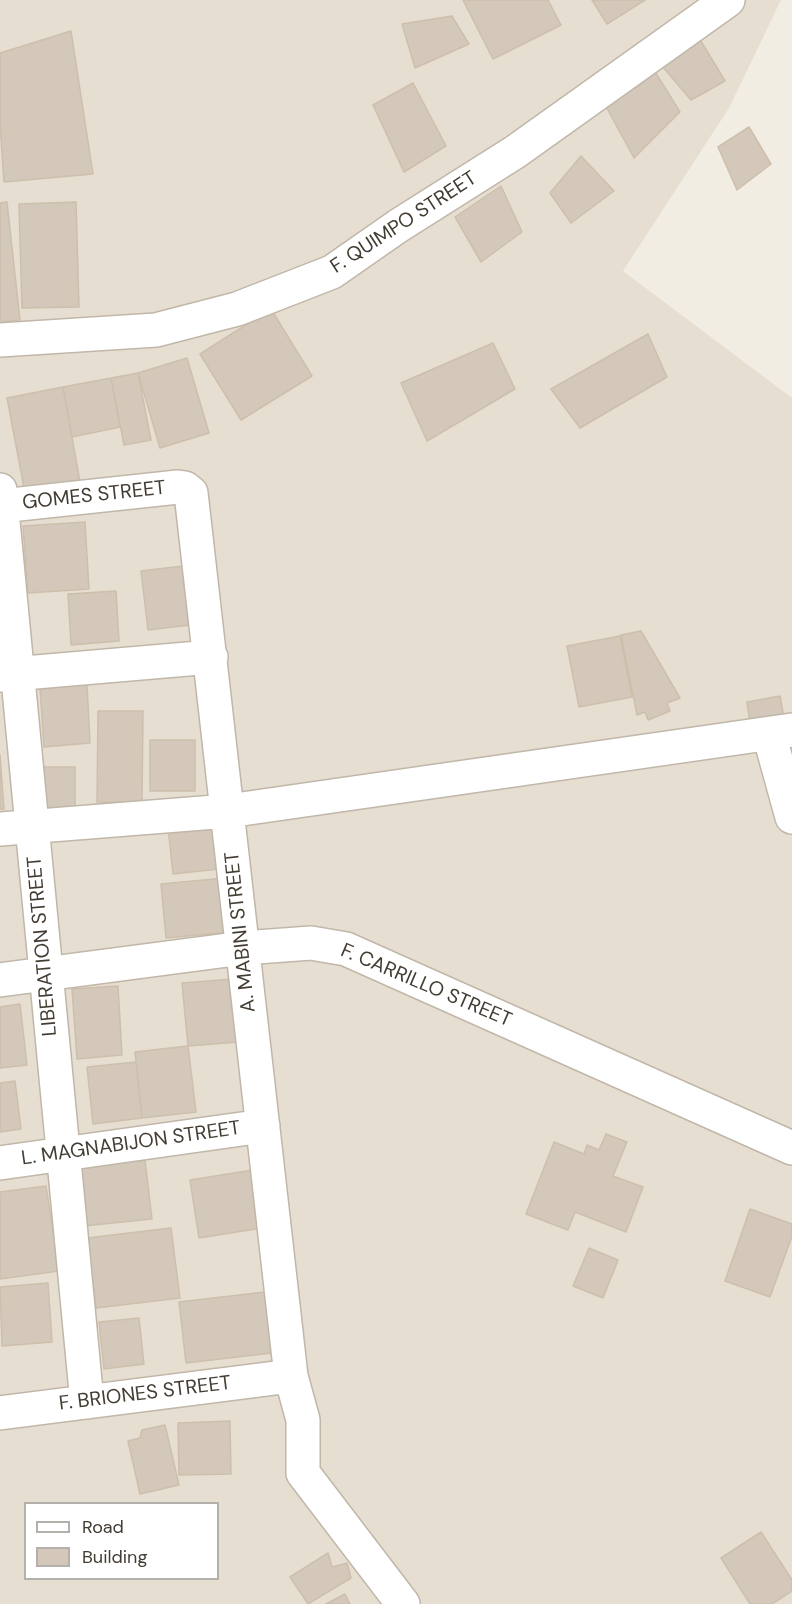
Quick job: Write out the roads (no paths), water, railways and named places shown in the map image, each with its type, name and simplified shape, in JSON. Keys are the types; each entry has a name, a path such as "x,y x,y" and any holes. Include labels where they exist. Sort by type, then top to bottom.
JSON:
{"street":[{"name":"F. QUIMPO STREET","path":"0,340 156,330 237,309 332,272 398,225 514,152 728,0"},
{"name":"GOMES STREET","path":"0,501 178,487 188,490"},
{"name":"A. MABINI STREET","path":"188,490 193,497 291,1376 303,1420 303,1473 403,1604"},
{"name":"LIBERATION STREET","path":"0,501 9,674 32,826 87,1402"},
{"path":"9,674 211,657"},
{"path":"0,829 228,811 780,732 792,817"},
{"name":"F. CARRILLO STREET","path":"0,980 243,948 311,943 346,949 792,1148"},
{"name":"L. MAGNABIJON STREET","path":"0,1163 263,1125"},
{"name":"F. BRIONES STREET","path":"0,1413 291,1376"}]}
